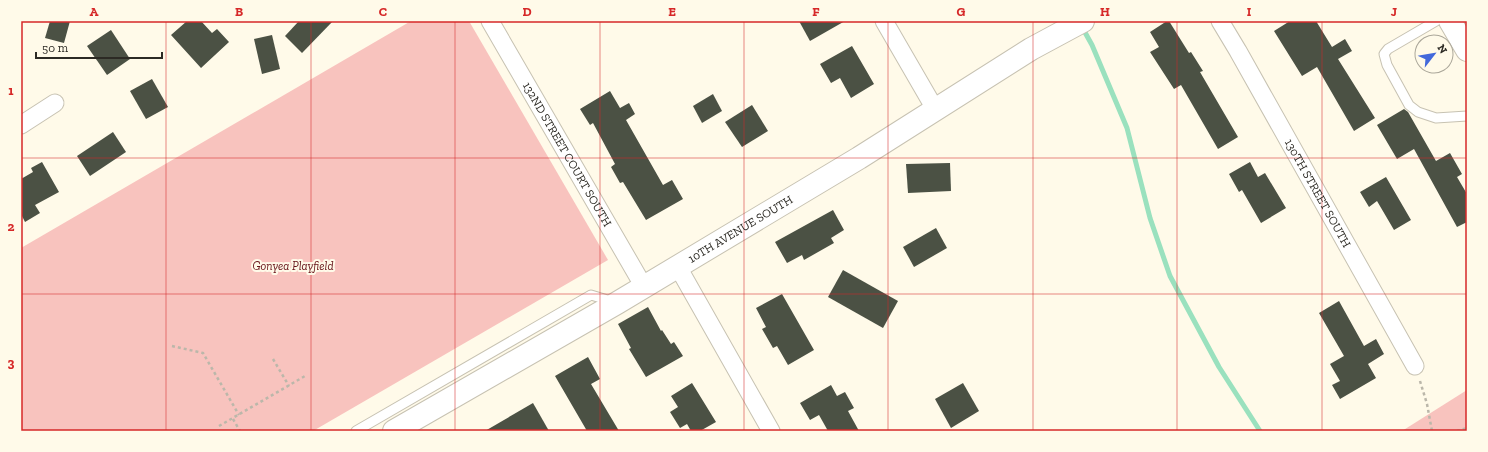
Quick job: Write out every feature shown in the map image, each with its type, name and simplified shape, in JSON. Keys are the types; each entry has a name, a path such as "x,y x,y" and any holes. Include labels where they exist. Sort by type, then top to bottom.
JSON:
{"street":[{"name":"132ND STREET COURT SOUTH","path":"490,21 644,287"},
{"path":"884,21 935,109"},
{"name":"130TH STREET SOUTH","path":"1220,21 1414,366"},
{"path":"1450,21 1467,50"},
{"name":"10TH AVENUE SOUTH","path":"394,431 678,267 859,158 1031,49 1076,25"},
{"path":"21,125 55,103"},
{"path":"678,267 771,431"}],"lane":[{"path":"1436,21 1388,49 1384,54 1387,65 1409,105 1418,112 1436,118 1467,116"},
{"path":"356,431 591,295 617,303"}],"path":[{"path":"172,346 203,353 239,415"},
{"path":"273,359 289,386"},
{"path":"1414,366 1427,404 1432,431"},
{"path":"219,426 305,376"},
{"path":"233,419 240,431"},
{"path":"1457,431 1467,428"}],"green space":[{"name":"Gonyea Playfield","path":"411,21 469,21 608,260 313,431 21,431 21,248"},
{"path":"1467,390 1467,431 1402,431"}],"building":[{"path":"50,21 70,21 64,43 45,38"},
{"path":"187,21 201,21 212,33 217,29 229,42 201,68 171,35"},
{"path":"299,21 333,21 302,53 285,36"},
{"path":"799,21 845,21 810,41"},
{"path":"1169,21 1189,53 1191,52 1203,71 1200,72 1238,137 1218,149 1181,85 1174,89 1150,52 1159,47 1150,32"},
{"path":"1290,21 1316,21 1332,47 1345,39 1352,51 1338,59 1375,118 1354,131 1317,67 1302,76 1274,31"},
{"path":"111,30 130,59 107,75 87,46"},
{"path":"272,35 280,69 262,74 254,39"},
{"path":"852,46 874,84 851,98 840,78 831,83 820,64"},
{"path":"152,79 168,107 146,119 130,91"},
{"path":"610,91 620,108 629,103 635,114 626,120 663,185 672,180 683,199 646,220 623,182 620,183 611,167 615,164 593,123 590,125 580,109"},
{"path":"713,94 722,111 702,123 693,106"},
{"path":"752,105 768,131 742,147 725,122"},
{"path":"1404,109 1408,112 1436,161 1450,153 1462,174 1457,177 1467,194 1467,222 1457,227 1414,149 1397,159 1377,125"},
{"path":"113,132 126,152 90,176 77,156"},
{"path":"42,162 59,192 35,205 40,213 25,222 21,214 21,179 33,172 31,168"},
{"path":"1250,162 1258,177 1265,173 1286,208 1261,223 1242,190 1239,192 1229,174"},
{"path":"950,163 951,191 908,193 906,164"},
{"path":"1386,177 1411,220 1394,230 1377,201 1369,207 1360,192"},
{"path":"833,210 844,230 831,238 834,243 804,260 802,255 787,263 775,242"},
{"path":"936,228 947,248 914,267 903,247"},
{"path":"843,270 898,301 883,328 828,297"},
{"path":"782,294 814,350 788,365 777,346 773,348 762,329 766,327 756,308"},
{"path":"1339,301 1364,346 1376,339 1384,354 1368,364 1376,378 1340,399 1332,385 1340,381 1330,364 1344,356 1319,313"},
{"path":"648,307 661,331 662,330 671,344 674,342 683,356 646,377 629,349 631,348 618,324"},
{"path":"588,357 600,379 591,384 619,431 587,431 555,376"},
{"path":"692,383 716,422 700,431 691,431 687,424 680,428 670,412 678,407 671,396"},
{"path":"963,383 979,411 951,428 935,399"},
{"path":"831,385 837,396 845,392 854,408 848,411 859,431 828,431 819,415 810,420 800,403"},
{"path":"533,403 549,431 485,431"}],"waterway":[{"path":"1082,27 1092,45 1127,128 1150,218 1170,276 1219,367 1260,431"}]}
